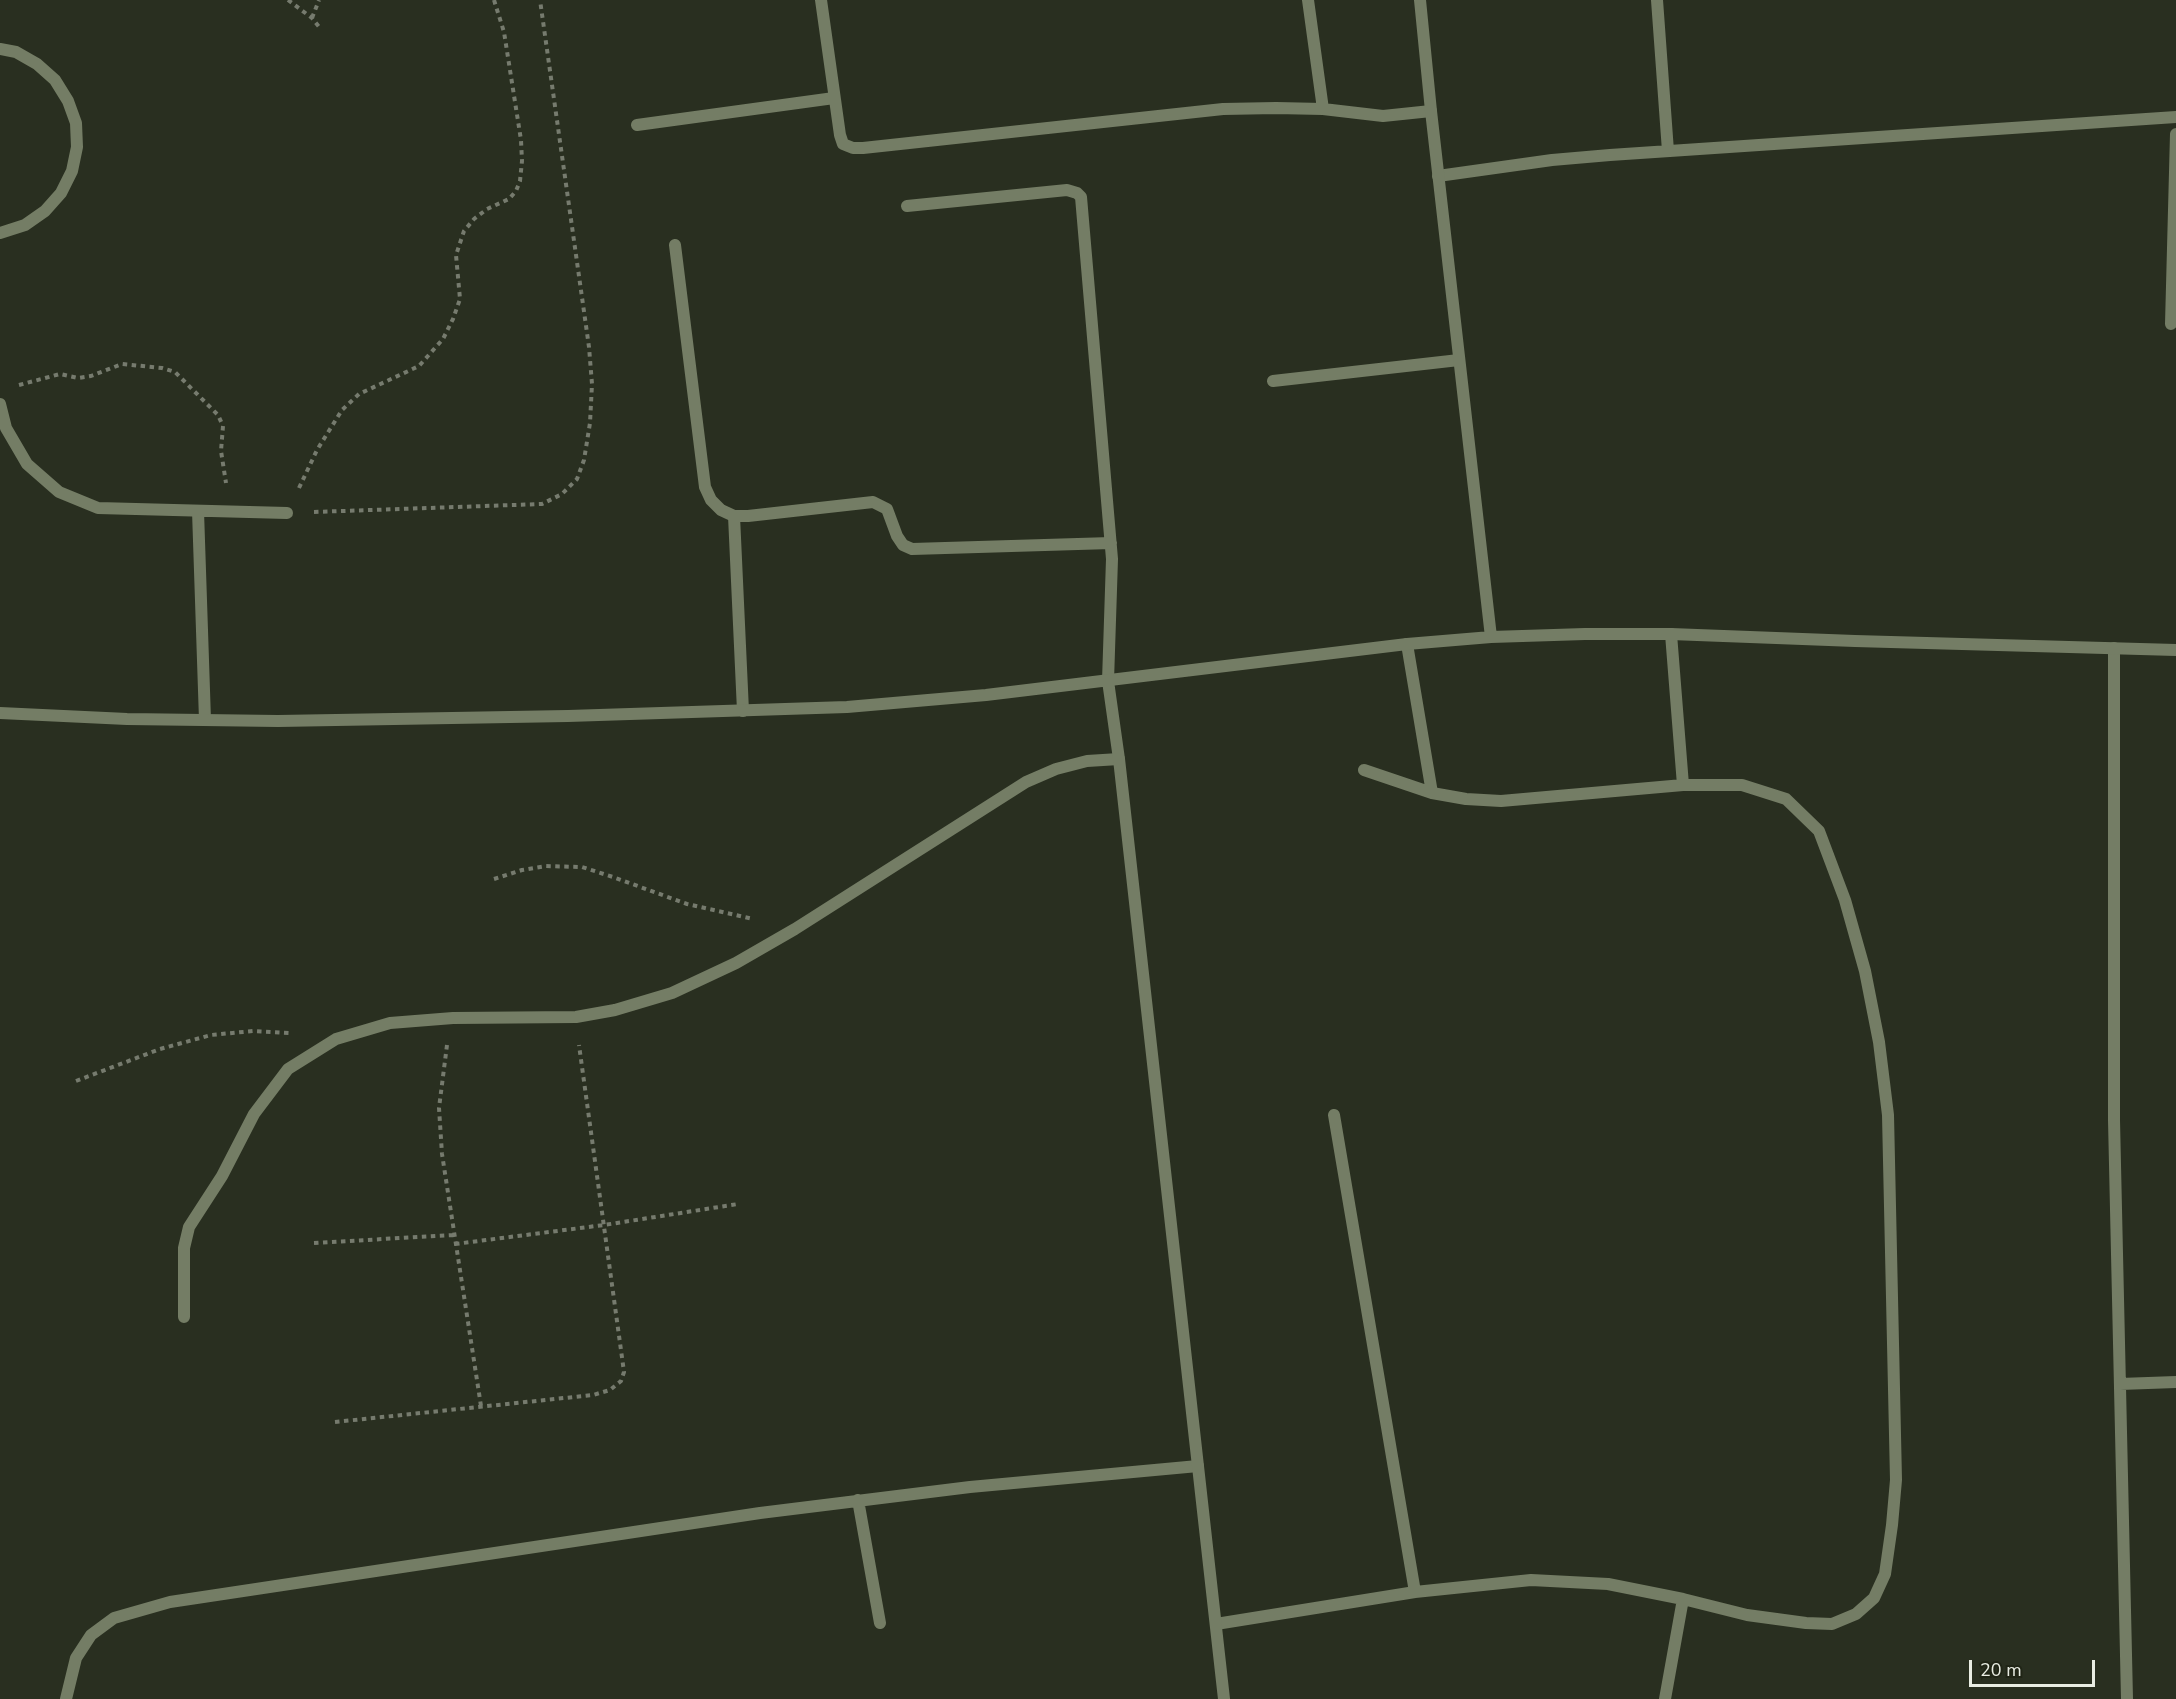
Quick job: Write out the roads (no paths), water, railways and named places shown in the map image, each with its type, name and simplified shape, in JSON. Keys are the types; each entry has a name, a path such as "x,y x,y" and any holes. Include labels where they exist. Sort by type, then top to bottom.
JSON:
{"street":[{"path":"821,0 840,135 843,144 853,148 1223,109 1323,109 1383,116 1431,111"},
{"path":"1308,0 1323,109"},
{"path":"1420,0 1491,637"},
{"path":"1657,0 1668,151"},
{"path":"0,49 16,52 37,64 55,80 68,100 76,123 77,147 72,171 61,193 25,225 0,233"},
{"path":"637,124 834,98"},
{"path":"1438,176 1552,160 2176,117"},
{"path":"2171,324 2176,134"},
{"path":"907,206 1067,190 1081,197 1113,559 1108,681 1119,759 1224,1699"},
{"path":"675,245 705,487 711,500 721,510 734,516 748,516 873,502 887,509 897,536 903,545 912,549 1111,543"},
{"path":"1273,381 1459,360"},
{"path":"0,404 6,428 27,464 59,492 98,508 287,513"},
{"path":"198,511 205,720"},
{"path":"734,516 743,711"},
{"path":"0,713 127,719 278,721 743,711 859,706 986,695 1407,644 1491,637 1585,634 1671,634 2176,650"},
{"path":"1671,634 1683,784"},
{"path":"1407,644 1432,793"},
{"path":"2114,648 2114,1120 2127,1699"},
{"path":"184,1317 184,1248 189,1227 222,1176 254,1114 288,1069 336,1039 390,1023 453,1018 576,1017 615,1010 672,993 736,963 795,929 1026,782 1056,769 1087,761 1119,759"},
{"path":"1216,1624 1415,1592 1531,1580 1608,1584 1747,1615 1806,1623 1832,1623 1856,1614 1874,1598 1885,1574 1896,1480 1888,1115 1879,1042 1865,970 1845,900 1819,831 1786,799 1742,785 1683,784 1501,801 1466,799 1432,793 1364,770"},
{"path":"1334,1115 1415,1592"},
{"path":"2120,1384 2176,1382"},
{"path":"66,1699 76,1658 91,1635 114,1618 170,1602 662,1526 858,1500 1198,1466"},
{"path":"858,1500 880,1623"},
{"path":"1665,1699 1683,1599"}]}
